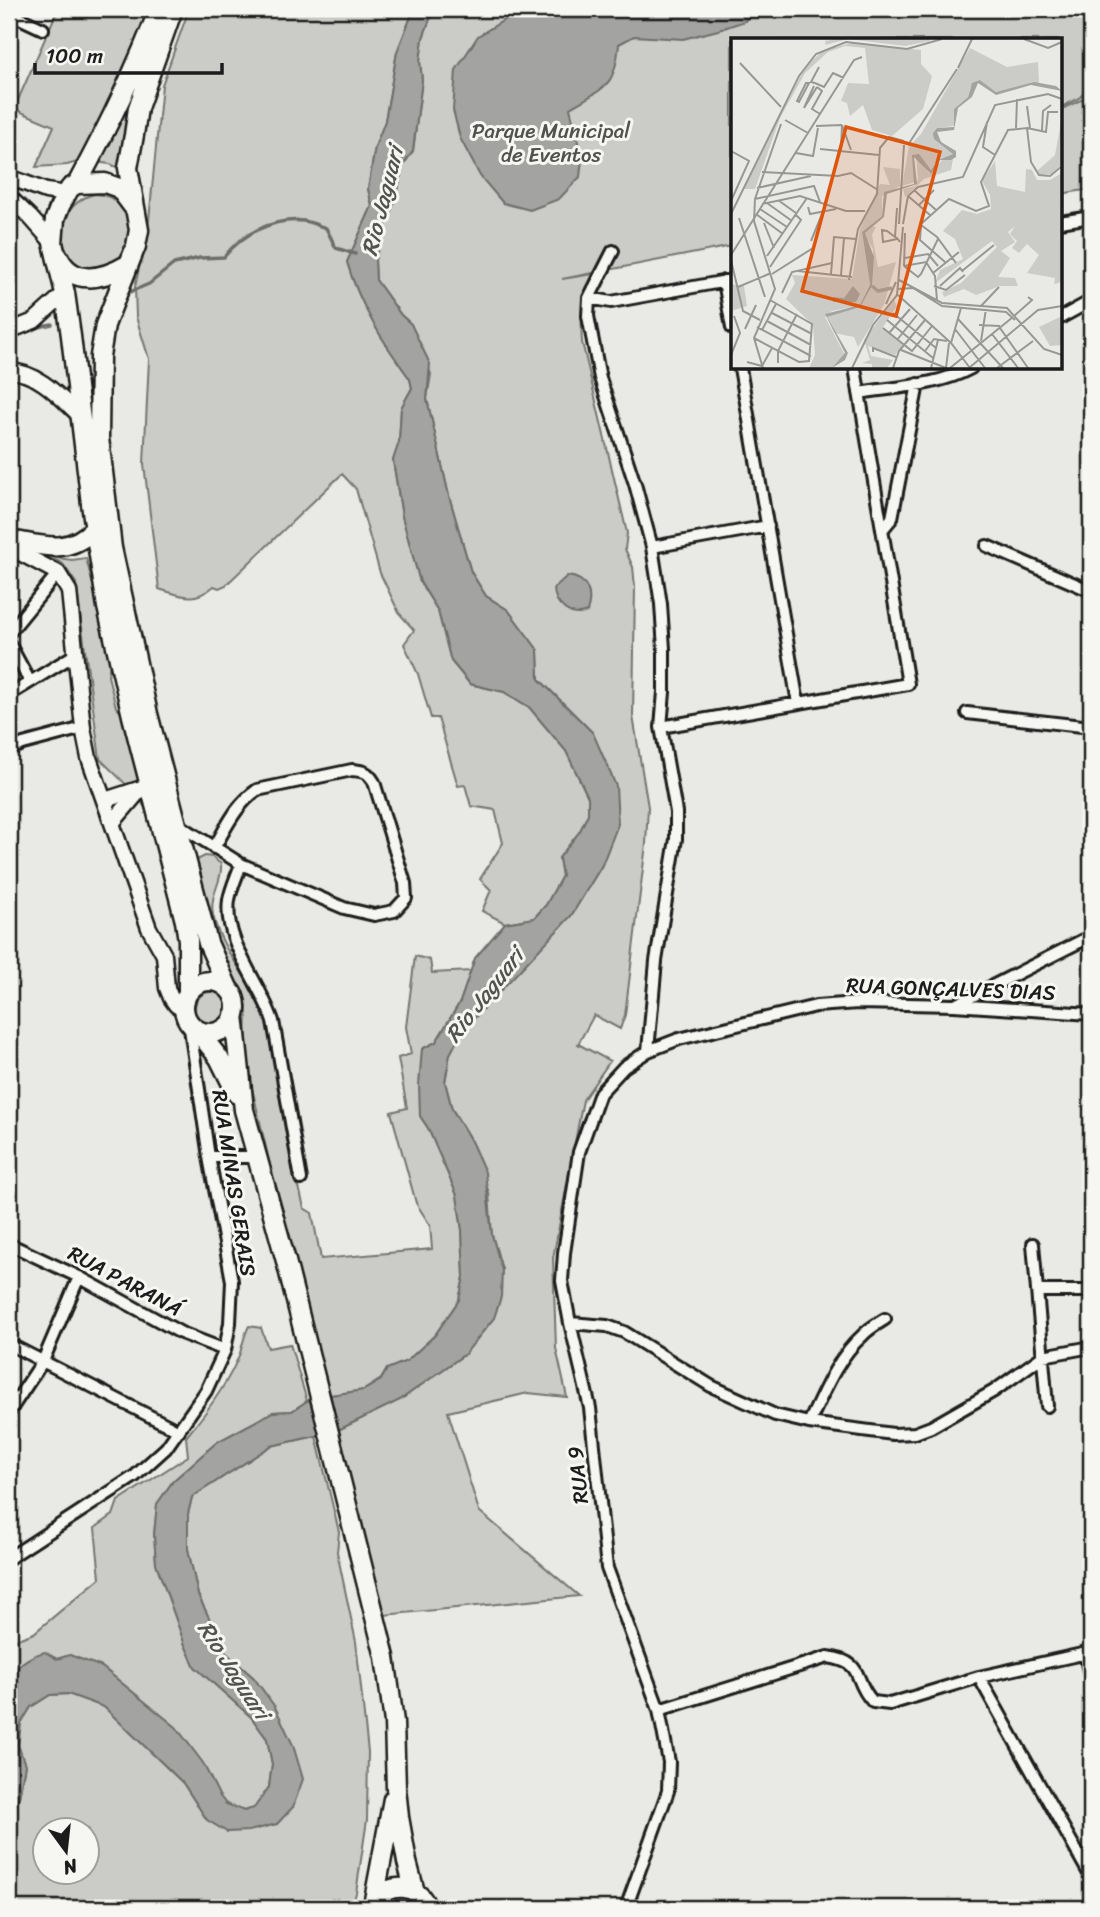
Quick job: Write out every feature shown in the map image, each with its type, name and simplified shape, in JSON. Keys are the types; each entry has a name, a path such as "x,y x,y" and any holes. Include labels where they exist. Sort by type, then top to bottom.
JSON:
{"main road":[{"path":"159,9 136,69 103,136 55,219 53,243 65,293 94,529 107,607 146,786 186,921 189,1013 219,1058 244,1110"},
{"path":"173,9 138,108 128,168 139,230 136,246 105,325 100,356 99,438 112,548 148,715 208,943 235,1001 237,1055 244,1110 385,1657 394,1722 396,1788 407,1862 426,1903"},
{"path":"72,189 105,183 119,188 137,212"},
{"path":"53,243 67,270 82,278 111,274 127,265"},
{"path":"9,540 57,547 83,541 94,529"},
{"path":"189,1013 202,982 211,981 228,988"},
{"path":"189,1013 209,1033 218,1032 231,1023 234,1015"},
{"path":"372,1904 396,1788"},
{"path":"372,1904 389,1888 398,1887 426,1903"}],"street":[{"path":"9,13 43,29"},
{"path":"9,177 46,191 72,189"},
{"path":"9,197 53,243"},
{"path":"1062,222 1091,217"},
{"path":"613,251 589,298 587,316 600,378 635,484 652,547 661,604 664,649 661,727 676,811 676,839 656,961 648,1051"},
{"path":"589,298 611,302 728,281 731,309"},
{"path":"9,331 33,321 65,293"},
{"path":"1062,317 1091,301"},
{"path":"740,369 798,703"},
{"path":"661,727 908,684 855,369"},
{"path":"859,393 918,384 969,369"},
{"path":"9,371 30,375 49,386 81,416"},
{"path":"882,530 892,518 918,384"},
{"path":"652,547 768,526"},
{"path":"987,546 1091,591"},
{"path":"9,547 58,573 69,591 83,728 89,758 149,928 164,955 171,998 176,1005 189,1013"},
{"path":"9,633 58,573"},
{"path":"9,643 30,681"},
{"path":"9,695 76,654"},
{"path":"967,713 1091,727"},
{"path":"9,750 83,728"},
{"path":"176,823 214,848 241,864 344,908 374,915 394,911 406,898 405,883 374,782 369,774 363,771 352,770 257,790 235,810 214,848"},
{"path":"105,800 146,786"},
{"path":"114,823 146,786"},
{"path":"241,864 229,899 228,919 232,936 273,1021 301,1179"},
{"path":"954,1005 1091,936"},
{"name":"RUA GONÇALVES DIAS","path":"648,1051 678,1039 816,1006 858,1003 954,1005 1091,1014"},
{"name":"RUA MINAS GERAIS","path":"9,1558 135,1476 166,1448 206,1391 225,1350 233,1281 209,1157 189,1013"},
{"name":"RUA 9","path":"626,1908 668,1791 669,1762 659,1710 607,1567 590,1408 562,1281 579,1152 600,1093 624,1067 648,1051"},
{"path":"209,1157 257,1157"},
{"name":"RUA PARANÁ","path":"9,1244 79,1277 181,1333 225,1350"},
{"path":"1033,1244 1047,1406"},
{"path":"9,1412 43,1361 79,1277"},
{"path":"1037,1291 1091,1291"},
{"path":"809,1423 831,1379 847,1355 861,1336 885,1319"},
{"path":"570,1323 607,1326 624,1332 711,1386 775,1415 809,1423 893,1434 915,1433 931,1427 994,1391 1044,1356 1091,1347"},
{"path":"9,1344 179,1431"},
{"path":"659,1710 828,1657 845,1660 855,1668 864,1693 873,1702 890,1704 979,1677 1088,1653 1091,1681"},
{"path":"979,1677 1091,1877"}],"green space":[{"path":"58,9 150,9 136,47 81,161 67,165 36,167 54,126 14,109"},
{"path":"189,9 414,9 397,52 385,121 375,147 368,189 372,206 347,262 373,323 410,379 412,388 401,408 399,443 393,461 402,516 420,582 438,611 451,661 470,684 504,692 529,707 566,751 588,797 588,814 580,831 559,858 562,876 546,905 534,918 505,923 482,911 491,890 480,879 503,843 495,810 471,806 465,785 458,786 438,718 431,718 418,674 404,644 414,630 399,613 380,573 356,489 342,474 226,585 219,588 214,586 194,596 182,596 159,589 144,464 149,359 136,317 135,287 149,220 162,85"},
{"name":"Parque Municipal de Eventos","path":"439,9 1091,9 1091,86 1079,98 1062,107 1062,38 731,38 731,246 562,279 593,274 583,307 582,342 627,533 625,549 633,567 633,716 648,807 646,844 625,1015 620,1029 594,1015 578,1044 610,1061 583,1100 553,1258 556,1348 567,1397 528,1393 448,1412 479,1511 579,1596 384,1615 334,1432 400,1400 465,1354 502,1270 492,1235 489,1193 471,1141 452,1109 445,1082 450,1054 462,1031 571,916 602,865 593,733 539,679 538,650 508,610 486,596 471,572 449,496 427,399 431,374 411,324 401,315 376,280 375,260 381,237 397,196 402,167 413,151 422,80 420,61 423,38 430,19"},
{"path":"147,72 123,170 110,164 95,162"},
{"path":"1091,89 1091,189 1062,194 1062,109 1081,100"},
{"path":"95,194 110,197 120,205 127,215 130,228 124,252 115,261 89,269 80,266 66,251 62,231 69,211 85,198"},
{"path":"51,557 72,560 86,558 111,656 108,676 116,707 126,718 157,843 139,797 100,759 76,583 63,564"},
{"path":"205,856 212,857 221,864 214,894 213,915 229,953 259,1001 267,1024 290,1151 304,1208 312,1213 321,1259 432,1249 430,1225 416,1203 391,1112 407,1108 398,1058 411,1054 406,1027 415,956 430,960 432,973 471,971 460,1002 436,1042 422,1049 420,1116 428,1128 457,1195 464,1277 459,1300 435,1335 407,1361 387,1369 381,1379 364,1390 324,1396 246,1062 247,1006 243,991 212,946 194,867 197,860"},
{"path":"211,992 222,997 227,1008 222,1019 211,1024 200,1019 195,1008 200,997"},
{"path":"249,1326 261,1328 268,1348 290,1344 307,1401 292,1411 273,1412 217,1442 173,1481 157,1504 154,1535 156,1563 195,1667 251,1717 267,1739 272,1764 269,1787 255,1808 244,1811 226,1804 84,1662 70,1655 57,1659 45,1653 39,1654 19,1666 9,1681 9,1642 34,1633 100,1578 95,1528 113,1515 118,1501 188,1456 186,1437 230,1375"},
{"path":"316,1436 339,1532 337,1552 356,1642 368,1752 367,1820 356,1893 351,1908 9,1908 9,1817 19,1797 25,1765 18,1745 21,1723 31,1707 50,1695 68,1694 104,1707 183,1783 207,1820 293,1807 254,1678 226,1653 198,1595 188,1549 188,1514 192,1497 271,1446"}],"water":[{"name":"Rio Jaguari","path":"414,9 439,9 430,19 423,38 420,61 422,80 413,151 402,167 397,196 381,237 375,260 376,280 401,315 411,324 430,364 427,399 449,496 471,572 486,596 508,610 538,650 539,679 593,733 616,786 618,824 602,865 571,916 462,1031 450,1054 445,1082 452,1109 485,1172 492,1235 502,1270 501,1297 494,1318 465,1354 400,1400 334,1432 271,1446 192,1497 188,1514 188,1549 198,1595 226,1653 254,1678 275,1707 293,1745 303,1779 293,1807 277,1824 249,1831 227,1832 207,1820 183,1783 104,1707 68,1694 50,1695 31,1707 21,1723 18,1745 25,1765 19,1797 9,1816 9,1681 15,1670 24,1662 45,1652 57,1659 70,1655 102,1667 176,1727 203,1763 226,1804 244,1811 254,1808 269,1787 272,1764 267,1739 251,1717 195,1667 185,1645 156,1563 154,1535 157,1504 173,1481 217,1442 273,1412 292,1411 307,1401 324,1396 364,1390 381,1380 387,1369 407,1361 435,1335 459,1300 464,1277 457,1195 428,1128 420,1116 422,1049 436,1042 460,1002 475,958 505,923 534,918 546,905 562,876 559,858 580,831 588,814 588,797 566,751 529,707 504,692 470,684 451,661 438,611 420,582 402,516 393,460 399,442 401,408 412,388 410,379 373,323 347,262 372,206 368,189 375,147 385,121 397,52"},
{"path":"522,9 755,9 745,21 718,30 683,39 634,36 619,44 615,70 606,85 570,108 582,159 580,177 559,199 530,210 503,203 480,176 460,138 453,110 456,70 478,36"},
{"path":"567,576 580,580 587,588 587,612 570,612 557,600 554,588"}],"waterway":[{"name":"Rio Jaguari","path":"125,294 149,284 174,264 200,258 224,257 249,234 281,222 304,221 326,228 336,248 355,254"},
{"path":"35,328 52,324"}]}
